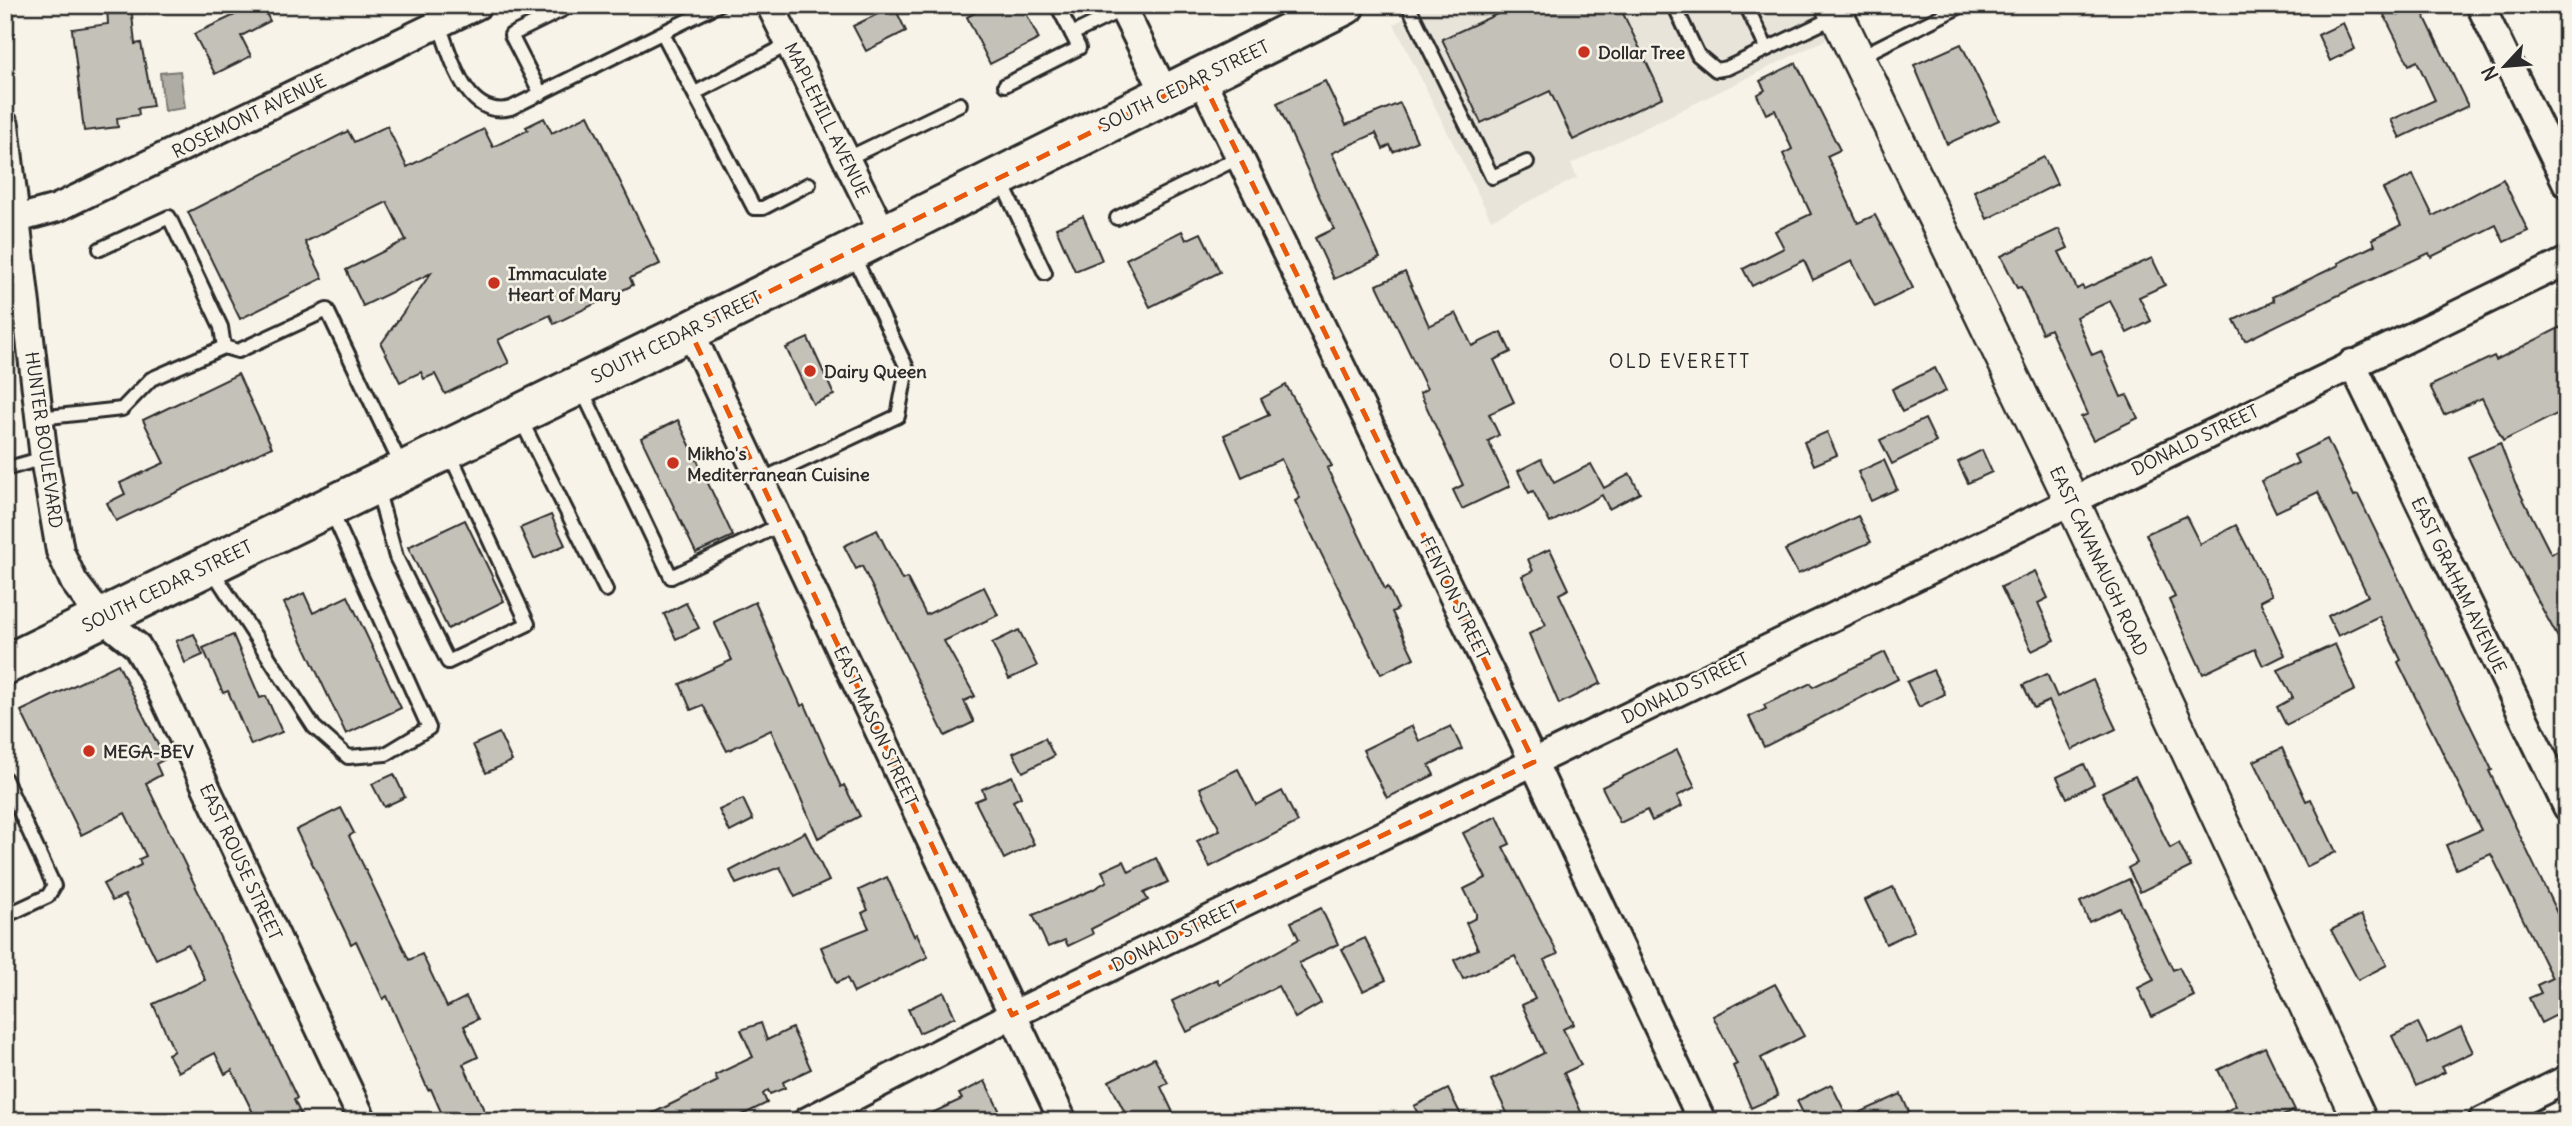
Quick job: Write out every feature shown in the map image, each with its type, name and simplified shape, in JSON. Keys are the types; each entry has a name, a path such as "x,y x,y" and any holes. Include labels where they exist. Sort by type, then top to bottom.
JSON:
{"main road":[{"name":"SOUTH CEDAR STREET","path":"5,665 690,331 1345,5"}],"street":[{"name":"ROSEMONT AVENUE","path":"17,219 58,208 434,15 478,5"},
{"name":"MAPLEHILL AVENUE","path":"770,5 846,159 867,243"},
{"path":"2480,5 2567,184"},
{"path":"1122,7 1166,95"},
{"name":"EAST CAVANAUGH ROAD","path":"1835,10 2072,501 2360,1121"},
{"name":"FENTON STREET","path":"1201,78 1534,762 1702,1121"},
{"name":"HUNTER BOULEVARD","path":"5,125 17,219 15,298 39,418 60,551 74,582 101,617"},
{"name":"DONALD STREET","path":"807,1121 1012,1015 2567,261"},
{"name":"EAST MASON STREET","path":"690,331 1063,1121"},
{"name":"EAST GRAHAM AVENUE","path":"2352,363 2567,807"},
{"name":"EAST ROUSE STREET","path":"101,617 137,646 152,672 363,1121"},
{"path":"2482,1121 2567,1079"}],"lane":[{"path":"541,94 511,35 572,5"},
{"path":"434,15 470,96 483,108 496,112 541,94 718,5"},
{"path":"1005,85 1079,48 1057,5"},
{"path":"1408,5 1492,177 1527,162"},
{"path":"1674,5 1698,55 1707,65 1716,69 1727,68 1767,49 1835,10"},
{"path":"1746,5 1767,49"},
{"path":"1857,58 1963,5"},
{"path":"1072,34 1122,7"},
{"path":"663,34 748,202 754,208 763,208 809,184"},
{"path":"695,93 789,44"},
{"path":"846,159 960,104"},
{"path":"1117,218 1241,157"},
{"path":"999,178 1045,272"},
{"path":"100,249 169,217 221,327 224,347"},
{"path":"761,480 898,416 907,368 867,243"},
{"path":"39,418 122,409 151,379 224,347 238,351 327,310 390,477 396,557 448,662 528,624 448,449"},
{"path":"579,385 671,578 782,524"},
{"path":"518,415 606,590"},
{"path":"5,470 44,458"},
{"path":"209,565 314,727 348,757 386,754 429,728 330,507"},
{"path":"5,779 54,886 48,896 5,916"}],"highlighted area":[{"path":"1201,78 1534,762 1012,1015 690,331"}],"shaded area":[{"path":"1430,5 1815,5 1831,37 1571,164 1577,178 1491,220 1394,24"},
{"path":"180,71 185,108 164,111 160,73"}],"building":[{"path":"107,5 131,5 135,44 141,43 153,106 138,108 139,115 117,118 118,127 84,131 72,29 108,24"},
{"path":"256,5 262,5 270,21 241,36 251,56 215,74 194,34"},
{"path":"989,5 1022,5 1039,39 990,64 967,17"},
{"path":"1517,5 1619,5 1663,97 1573,140 1550,91 1481,123 1442,39"},
{"path":"2394,5 2419,5 2468,106 2400,138 2391,120 2435,100 2417,61 2409,65 2382,11"},
{"path":"894,6 906,31 866,51 853,26"},
{"path":"2343,23 2355,49 2330,61 2318,35"},
{"path":"1961,44 1999,120 1947,144 1914,65"},
{"path":"1796,63 1840,150 1827,156 1858,223 1875,215 1913,288 1875,307 1852,261 1813,280 1804,260 1752,286 1743,269 1784,248 1775,231 1811,214 1783,154 1792,149 1775,110 1766,114 1757,95 1765,90 1760,81"},
{"path":"1325,81 1346,125 1400,103 1417,141 1393,152 1390,145 1383,149 1376,133 1332,153 1380,258 1334,279 1315,238 1334,229 1277,103"},
{"path":"588,115 660,264 630,278 633,285 554,324 550,315 498,340 509,363 445,394 435,374 424,379 421,372 400,382 381,344 431,273 363,306 346,270 406,240 387,202 305,242 323,278 240,319 188,212 348,131 354,142 387,126 407,167 484,129 493,147 528,130 526,127 544,118 552,133"},
{"path":"2044,157 2057,184 1987,219 1974,191"},
{"path":"2413,175 2433,216 2503,179 2528,231 2504,242 2496,225 2431,257 2429,253 2351,289 2245,341 2234,320 2274,301 2272,297 2375,245 2372,239 2401,225 2383,189"},
{"path":"1083,216 1102,260 1075,271 1056,228"},
{"path":"2059,229 2068,248 2059,252 2077,289 2082,286 2084,289 2152,258 2165,285 2139,297 2151,321 2127,333 2110,301 2076,317 2092,355 2101,351 2121,397 2127,395 2138,418 2093,440 2081,417 2088,414 2050,329 2042,333 2021,287 2017,288 2001,256"},
{"path":"1182,231 1186,240 1201,233 1220,272 1150,307 1126,259"},
{"path":"1405,272 1429,326 1456,313 1472,346 1501,332 1511,352 1494,360 1514,402 1489,414 1499,435 1488,441 1510,486 1462,509 1453,490 1463,485 1420,393 1427,389 1377,285"},
{"path":"2567,324 2567,409 2503,441 2482,398 2444,415 2430,386 2494,356 2496,360"},
{"name":"Dairy Queen","path":"808,338 834,395 813,404 786,348"},
{"path":"1935,368 1946,391 1902,412 1892,389"},
{"path":"238,374 272,447 116,521 107,503 125,494 120,483 164,463 143,420"},
{"path":"1286,385 1332,466 1327,468 1385,589 1388,587 1398,609 1392,612 1414,658 1381,674 1295,501 1300,498 1281,459 1242,477 1224,435 1269,415 1261,399"},
{"path":"1925,419 1936,442 1892,464 1880,440"},
{"path":"678,420 733,536 696,553 641,438"},
{"path":"1827,432 1837,455 1814,465 1804,442"},
{"path":"2327,439 2354,496 2358,495 2492,770 2489,771 2567,934 2567,1010 2541,1023 2529,998 2541,993 2537,985 2552,978 2491,854 2456,869 2446,845 2481,830 2398,662 2401,660 2379,616 2338,636 2328,616 2368,596 2318,492 2276,512 2261,481 2298,463 2294,455"},
{"path":"2500,443 2515,483 2551,554 2560,549 2567,562 2567,654 2515,559 2468,457"},
{"path":"1982,450 1992,472 1968,483 1958,462"},
{"path":"1541,459 1554,483 1591,464 1604,488 1630,474 1640,493 1609,509 1602,495 1550,523 1533,491 1529,493 1518,471"},
{"path":"1884,460 1897,489 1871,501 1858,472"},
{"path":"551,515 565,545 534,559 520,528"},
{"path":"1858,516 1871,542 1798,574 1785,550"},
{"path":"2186,516 2200,544 2236,525 2272,595 2260,601 2285,655 2263,666 2255,649 2203,674 2169,600 2175,597 2146,534"},
{"path":"465,520 504,601 448,629 408,547"},
{"path":"877,530 902,580 907,578 926,615 984,587 998,615 944,641 975,696 964,701 974,722 945,736 862,566 856,569 844,546"},
{"path":"1550,549 1569,589 1559,594 1601,683 1559,704 1529,634 1546,625 1522,576 1533,571 1528,559"},
{"path":"2035,571 2048,598 2038,603 2055,640 2032,651 2001,587"},
{"path":"304,593 313,613 348,596 401,708 346,734 284,603"},
{"path":"755,602 801,706 805,704 841,787 844,785 860,816 818,838 771,730 727,751 703,705 691,710 680,684 732,660 714,622"},
{"path":"686,603 699,628 676,639 664,614"},
{"path":"1019,630 1037,666 1009,679 992,643"},
{"path":"194,634 203,655 185,663 176,641"},
{"path":"233,635 260,698 266,696 282,732 251,745 228,691 223,693 203,648"},
{"path":"2335,644 2355,690 2286,725 2277,707 2293,698 2278,670"},
{"path":"1885,652 1898,679 1764,747 1749,717 1766,709 1764,705 1811,683 1813,687"},
{"path":"118,664 165,759 156,764 161,775 146,783 297,1098 294,1100 304,1121 257,1121 232,1070 225,1074 215,1053 178,1072 168,1054 174,1051 153,1004 205,980 188,944 156,959 125,895 112,901 103,884 141,865 139,859 146,856 125,813 81,835 21,711"},
{"path":"1933,670 1945,694 1919,707 1907,682"},
{"path":"2047,674 2057,697 2093,680 2116,729 2072,750 2049,701 2034,708 2023,685"},
{"path":"1412,726 1419,741 1451,726 1462,749 1429,765 1434,775 1387,798 1363,750"},
{"path":"499,733 512,761 486,773 473,745"},
{"path":"1045,738 1054,756 1023,772 1013,753"},
{"path":"2282,748 2306,801 2311,799 2336,852 2306,867 2254,761"},
{"path":"1677,750 1695,787 1677,796 1682,806 1652,821 1647,810 1620,823 1602,787"},
{"path":"2084,764 2094,784 2067,798 2057,777"},
{"path":"1238,769 1256,805 1282,791 1298,822 1210,867 1197,841 1220,830 1200,788"},
{"path":"394,774 405,797 384,807 372,784"},
{"path":"1012,776 1021,797 1013,801 1034,844 1004,859 975,801 985,797 982,789"},
{"path":"2135,776 2170,848 2179,843 2191,867 2140,892 2128,868 2137,863 2102,792"},
{"path":"743,799 753,820 730,832 719,810"},
{"path":"341,808 354,833 349,836 409,960 422,954 447,1007 466,997 478,1019 464,1026 478,1057 463,1064 489,1121 445,1121 431,1089 428,1090 387,996 383,999 356,941 351,944 296,830"},
{"path":"1497,816 1510,844 1503,847 1558,954 1544,960 1574,1024 1563,1029 1581,1065 1564,1073 1585,1121 1511,1121 1491,1080 1544,1053 1522,1005 1535,999 1515,956 1463,979 1454,960 1478,949 1466,923 1476,918 1476,913 1464,889 1486,878 1463,833"},
{"path":"805,832 829,881 795,897 780,867 736,884 730,871"},
{"path":"1156,858 1168,882 1144,893 1148,900 1091,929 1093,934 1068,946 1065,940 1048,947 1033,915 1107,881 1102,871 1124,861 1129,872"},
{"path":"887,877 914,936 917,934 928,957 854,993 847,978 836,983 821,947 869,928 862,913 868,910 859,890"},
{"path":"2129,879 2173,970 2179,967 2194,996 2152,1017 2138,988 2154,980 2120,908 2089,922 2080,902"},
{"path":"1893,887 1914,931 1886,944 1865,900"},
{"path":"1321,908 1338,944 1299,963 1321,1003 1295,1018 1278,986 1187,1032 1172,1001 1217,979 1219,984 1299,939 1291,922"},
{"path":"2361,915 2387,965 2358,980 2331,930"},
{"path":"1365,938 1386,980 1363,991 1342,949"},
{"path":"1775,984 1804,1036 1761,1058 1778,1096 1751,1108 1733,1066 1737,1064 1713,1016"},
{"path":"944,992 955,1017 919,1033 908,1009"},
{"path":"761,1023 767,1040 792,1028 811,1069 783,1082 785,1088 770,1094 768,1090 763,1094 767,1103 730,1121 637,1121 718,1081 715,1075 753,1057 741,1030"},
{"path":"2418,1023 2428,1043 2461,1027 2473,1052 2442,1067 2445,1072 2416,1086 2392,1036"},
{"path":"2265,1047 2295,1110 2273,1121 2207,1121 2236,1106 2218,1070"},
{"path":"1154,1058 1168,1083 1161,1087 1177,1121 1129,1121 1109,1081"},
{"path":"985,1081 1000,1112 981,1121 915,1121 962,1099 959,1094"},
{"path":"1831,1084 1848,1118 1901,1094 1913,1121 1807,1121 1797,1101"},
{"path":"1448,1089 1464,1121 1422,1121 1414,1106"}],"place":[{"name":"Dollar Tree","path":"1584,52"},
{"name":"Immaculate Heart of Mary","path":"494,283"},
{"name":"Dairy Queen","path":"810,371"},
{"name":"Mikho's Mediterranean Cuisine","path":"673,463"},
{"name":"MEGA-BEV","path":"89,751"}],"district":[{"name":"OLD EVERETT","path":"1680,361"}]}
